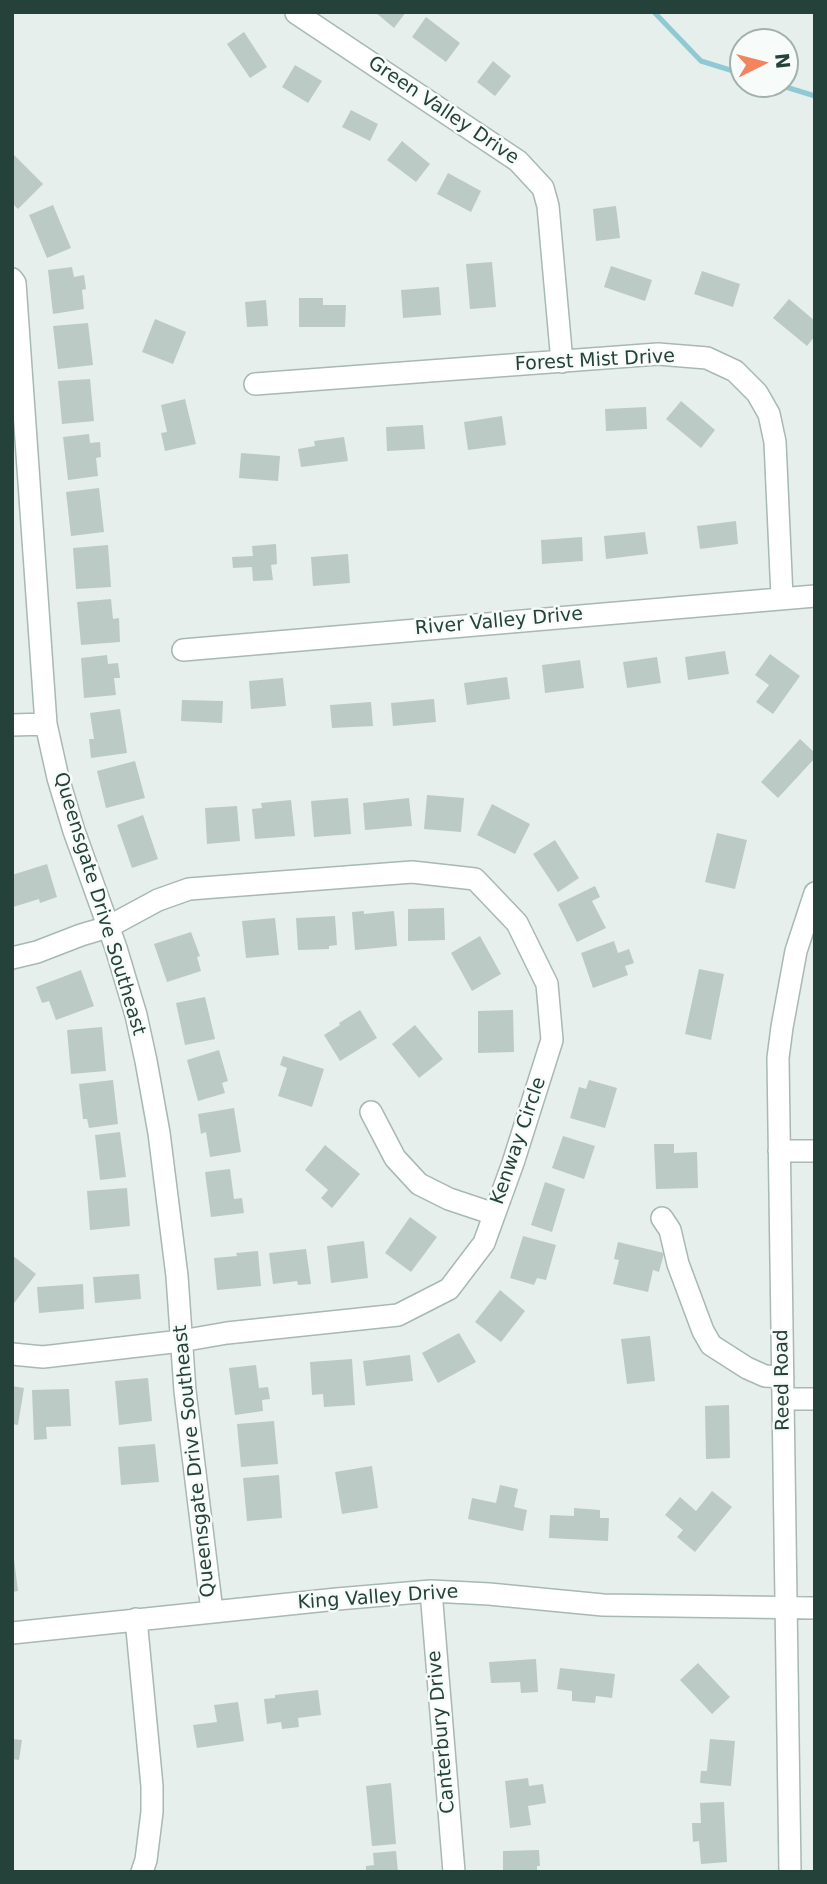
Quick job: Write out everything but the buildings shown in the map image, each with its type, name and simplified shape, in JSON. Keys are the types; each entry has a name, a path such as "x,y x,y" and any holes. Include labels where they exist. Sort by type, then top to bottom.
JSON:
{"street":[{"name":"Green Valley Drive","path":"296,13 518,161 543,188 548,206 562,362"},
{"name":"Queensgate Drive Southeast","path":"12,279 15,283 46,724 58,778 136,1015 146,1061 159,1133 177,1276 185,1391 212,1611"},
{"name":"Forest Mist Drive","path":"255,384 657,354 706,358 735,371 757,393 769,414 775,442 782,597"},
{"name":"River Valley Drive","path":"183,650 815,596"},
{"path":"12,725 46,724"},
{"name":"Kenway Circle","path":"12,958 108,927 158,900 189,889 412,872 475,879 517,923 547,984 552,1040 484,1243 449,1289 398,1315 43,1357 12,1354"},
{"name":"Reed Road","path":"790,1872 778,1058 796,951 815,893"},
{"path":"371,1112 395,1158 419,1185 449,1199 494,1213"},
{"path":"779,1150 815,1151"},
{"path":"662,1218 670,1230 678,1264 703,1331 711,1345 783,1388 815,1398"},
{"name":"King Valley Drive","path":"12,1633 431,1591 603,1605 815,1608"},
{"name":"Canterbury Drive","path":"431,1591 453,1872"},
{"path":"136,1619 152,1799 150,1836 142,1872"}],"waterway":[{"path":"654,12 701,61 729,70"},
{"path":"799,91 815,96"}]}
